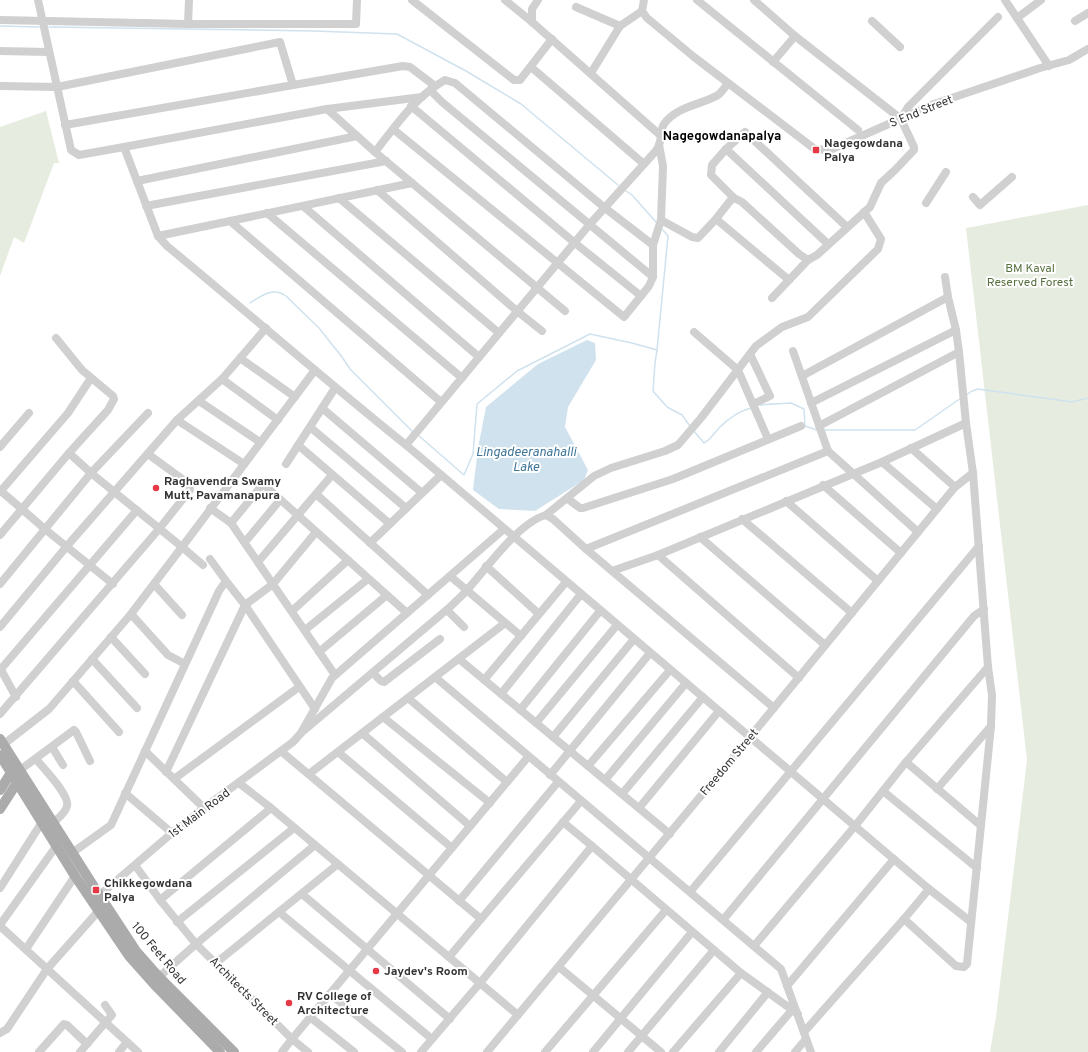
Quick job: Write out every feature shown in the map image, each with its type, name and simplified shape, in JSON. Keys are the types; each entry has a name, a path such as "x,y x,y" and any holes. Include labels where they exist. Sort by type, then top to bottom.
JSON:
{"main road":[{"name":"100 Feet Road","path":"2,741 42,822 75,876 159,977 234,1052"},
{"name":"100 Feet Road","path":"0,755 17,773 53,823 72,853 129,956 220,1052"},
{"path":"0,790 17,773"},
{"path":"0,809 17,773"}],"street":[{"path":"38,0 71,150 79,155 327,109 422,96"},
{"path":"188,24 189,0"},
{"path":"0,20 188,24 356,24 357,0"},
{"path":"412,0 514,80 520,80 552,39"},
{"path":"505,0 552,39 660,135"},
{"path":"532,22 532,9 538,0"},
{"path":"591,73 620,26 642,11 644,0"},
{"path":"696,0 858,130"},
{"path":"754,0 795,36 901,119 914,147 912,153 881,183 870,207 817,255 808,260 772,298"},
{"path":"1005,0 1049,66"},
{"path":"1017,18 1041,0"},
{"path":"576,7 620,26"},
{"name":"S End Street","path":"642,11 647,18 694,57 816,150 832,150 934,104 1069,60 1088,49"},
{"path":"1075,21 1088,13"},
{"path":"901,119 908,107 998,17"},
{"path":"872,21 900,47"},
{"path":"773,62 795,36"},
{"path":"0,86 57,87 280,42 293,85"},
{"path":"0,51 49,52"},
{"path":"65,124 403,66 410,67 432,88 449,108 653,277"},
{"path":"531,67 644,164"},
{"path":"375,152 411,106 422,96 445,80 455,83 605,208 653,245"},
{"path":"393,129 624,317 649,286 653,277 653,245 661,220 663,166 659,145 660,135 664,124 674,115 693,104 709,100 720,94 728,83"},
{"path":"411,106 574,243 641,296"},
{"path":"327,109 375,152 565,310"},
{"path":"808,260 798,254 742,202 734,198 710,175 712,165 726,149 745,132 847,227"},
{"path":"137,181 357,136"},
{"path":"406,445 557,263 659,145"},
{"path":"124,147 158,236 167,246 266,328 335,388 406,445 929,889 971,922"},
{"path":"726,149 828,244"},
{"path":"146,206 386,161"},
{"path":"926,203 946,172"},
{"path":"973,197 980,205 1012,177"},
{"path":"158,236 412,183"},
{"path":"377,190 542,332"},
{"path":"339,198 499,333"},
{"path":"661,220 692,237 698,238 734,198"},
{"path":"303,206 479,357"},
{"path":"301,733 447,610 467,591 486,566 513,537 538,517 546,515 600,472 665,451 678,445 756,346 782,327 808,317 878,249 881,239 864,212"},
{"path":"267,213 462,378"},
{"path":"716,218 789,280"},
{"path":"230,221 441,402"},
{"path":"904,919 956,966 964,967 967,964 991,726 992,695 988,667 973,473 956,330 945,277"},
{"path":"802,376 948,297"},
{"path":"0,627 67,546 177,420 222,379 266,328"},
{"path":"811,402 956,330"},
{"path":"694,332 738,370 768,439"},
{"path":"0,535 68,453 108,410 114,399 113,396 82,370 56,338"},
{"path":"793,351 828,451 918,532"},
{"path":"819,426 958,352"},
{"path":"750,354 770,396 753,404"},
{"path":"240,358 296,397"},
{"path":"2,741 49,709 131,614 315,370"},
{"path":"91,378 68,413 0,492 113,584"},
{"path":"222,379 278,420"},
{"path":"286,464 335,388"},
{"path":"199,401 260,442"},
{"path":"322,408 422,493"},
{"path":"0,447 29,413"},
{"path":"0,584 46,530 91,473 148,413"},
{"path":"177,420 244,464"},
{"path":"612,571 658,555 823,485 882,462 966,423"},
{"path":"568,499 580,508 583,508 673,479 801,426"},
{"path":"310,427 406,508"},
{"path":"298,445 390,524"},
{"path":"911,448 955,487"},
{"path":"586,549 828,451"},
{"path":"68,453 203,565"},
{"path":"0,714 113,584 190,490 189,484 148,454"},
{"path":"882,462 937,509"},
{"name":"Freedom Street","path":"487,1052 632,880 955,487 973,473"},
{"path":"258,562 332,474"},
{"path":"370,542 441,475"},
{"path":"231,523 263,484 407,613"},
{"path":"823,485 901,553"},
{"path":"316,494 428,595"},
{"path":"244,542 280,500"},
{"path":"786,501 878,581"},
{"path":"210,508 231,523 336,675"},
{"path":"16,697 0,669 137,510"},
{"path":"546,515 553,519 586,549 774,708"},
{"path":"742,519 852,613"},
{"path":"301,733 332,678 504,529"},
{"path":"166,772 245,605 273,584 316,532"},
{"path":"700,537 825,645"},
{"path":"690,892 792,772 979,546"},
{"path":"658,555 799,678"},
{"path":"210,559 245,605 315,709"},
{"path":"292,611 348,560"},
{"path":"486,566 539,614"},
{"path":"450,576 521,636"},
{"path":"305,630 368,579"},
{"path":"72,853 111,825 219,591 226,581"},
{"path":"484,680 566,582"},
{"path":"154,584 182,615"},
{"path":"501,694 581,594"},
{"path":"320,652 387,595"},
{"path":"723,920 974,616 984,609"},
{"path":"447,610 464,626"},
{"path":"520,710 600,611"},
{"path":"131,614 168,655 185,664"},
{"path":"309,774 505,623"},
{"path":"536,723 617,624"},
{"path":"112,636 145,674"},
{"path":"373,673 384,682 440,639"},
{"path":"553,737 634,639"},
{"path":"550,775 650,653"},
{"path":"92,659 137,708"},
{"path":"459,659 670,834"},
{"path":"754,946 855,826 906,762 988,667"},
{"path":"588,766 670,670"},
{"path":"435,677 781,969 795,1012 811,1052"},
{"path":"73,681 118,732"},
{"path":"605,780 686,683"},
{"path":"174,779 299,687"},
{"path":"622,794 703,697"},
{"path":"408,698 507,782"},
{"path":"639,808 719,711"},
{"path":"383,717 490,803"},
{"path":"937,789 991,726"},
{"path":"17,773 72,731 75,731 90,761"},
{"name":"1st Main Road","path":"0,1033 7,1028 47,969 99,903 135,865 204,808 282,752 301,733"},
{"path":"362,734 470,826"},
{"path":"52,747 63,765"},
{"path":"145,751 204,808"},
{"path":"282,752 481,919"},
{"path":"338,752 452,848"},
{"path":"282,1052 292,1038 528,757"},
{"path":"36,759 63,793 68,803 66,811 53,823"},
{"path":"906,762 980,826"},
{"path":"459,901 558,782"},
{"path":"239,783 271,808 518,1015"},
{"path":"883,790 976,868"},
{"path":"125,793 172,833"},
{"path":"449,957 581,801"},
{"path":"160,900 271,808"},
{"path":"0,888 42,822"},
{"path":"563,822 692,932 741,972 795,1012"},
{"path":"177,922 294,828"},
{"path":"56,845 0,926 138,1052"},
{"path":"159,977 196,944 315,845"},
{"path":"422,1052 592,846"},
{"path":"787,986 894,859"},
{"path":"216,963 338,864"},
{"name":"Architects Street","path":"135,865 160,900 196,944 308,1052"},
{"path":"26,949 75,876"},
{"path":"795,1052 805,1035 929,889"},
{"path":"302,894 450,1019"},
{"path":"545,1052 666,910"},
{"path":"279,912 432,1040"},
{"path":"592,1052 692,932"},
{"path":"628,1052 714,950"},
{"path":"559,968 661,1052"},
{"path":"673,1052 741,972"},
{"path":"719,1052 768,992"},
{"path":"330,994 402,1052"},
{"path":"80,1052 112,1015 105,1005"},
{"path":"756,1052 795,1012"},
{"path":"310,1017 354,1052"},
{"path":"39,1052 64,1024 67,1025 86,1044"},
{"path":"119,1052 127,1042"}],"green space":[{"path":"46,111 59,163 54,163 24,243 14,237 0,276 0,127"},
{"name":"BM Kaval Reserved Forest","path":"1088,205 1088,1052 990,1052 996,1017 1027,760 966,228"}],"water":[{"name":"Lingadeeranahalli Lake","path":"587,340 595,343 596,360 568,407 565,427 588,470 584,480 535,511 499,509 473,490 478,448 486,407 538,364"}],"waterway":[{"path":"0,26 39,27"},
{"path":"49,27 314,31 397,34 466,71 521,104 618,185"},
{"path":"626,191 632,195 656,222"},
{"path":"657,350 668,236 663,230"},
{"path":"250,303 263,295 272,292 281,293 286,296 319,328 350,369 413,432"},
{"path":"418,435 464,475 473,454 477,404 517,371 590,334 657,350 653,391 667,407 682,415 690,426"},
{"path":"966,395 978,389 1072,402 1088,398"},
{"path":"825,430 915,430 961,398"},
{"path":"760,405 791,403 804,409 805,426 817,430"},
{"path":"694,431 704,443 711,438 730,418 751,408"}],"place":[{"name":"Nagegowdana Palya","path":"816,150"},
{"name":"Raghavendra Swamy Mutt, Pavamanapura","path":"156,488"},
{"name":"Chikkegowdana Palya","path":"96,890"},
{"name":"Jaydev's Room","path":"376,971"},
{"name":"RV College of Architecture","path":"289,1003"}],"district":[{"name":"Nagegowdanapalya","path":"722,135"}]}
